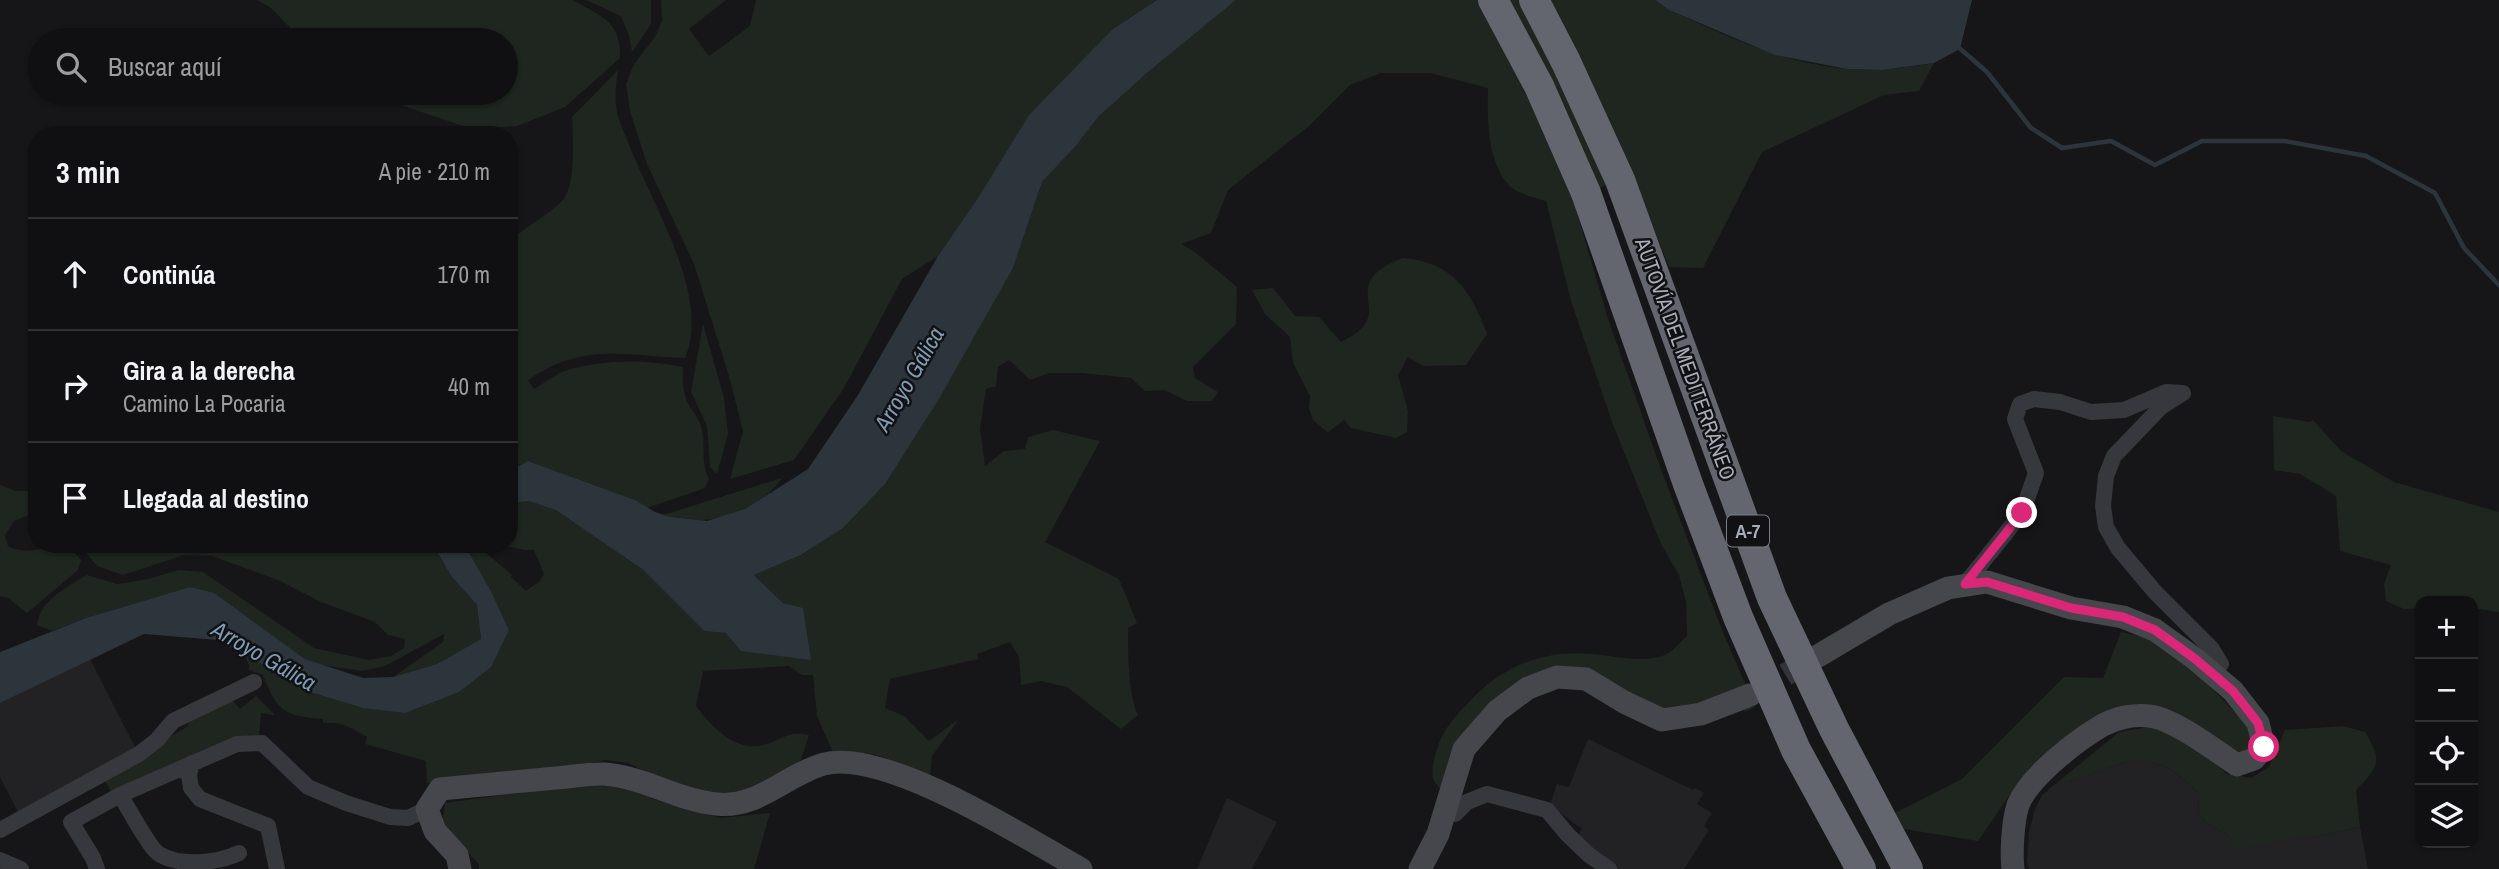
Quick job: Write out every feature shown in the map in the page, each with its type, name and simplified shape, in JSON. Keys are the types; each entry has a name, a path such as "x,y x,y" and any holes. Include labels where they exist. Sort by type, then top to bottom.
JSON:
{"highway":[{"name":"AUTOVÍA DEL MEDITERRÁNEO","path":"1493,0 1539,86 1586,193 1688,484 1738,617 1796,750 1861,869"},
{"name":"AUTOVÍA DEL MEDITERRÁNEO","path":"1534,0 1566,62 1619,180 1772,598 1834,729 1908,869"}],"main road":[{"path":"1818,656 1889,614 1948,588 1987,582 2071,608 2123,617 2155,630 2233,691 2258,723 2264,747 2254,759 2237,765 2183,729 2152,716 2128,716 2104,724 2038,775 2018,806 2011,857 2013,869"},
{"path":"1420,869 1438,834 1464,749 1497,711 1528,688 1557,677 1586,679 1624,702 1662,720 1702,714 1750,695"},
{"path":"460,869 457,855 435,831 427,810 440,789 602,774 635,779 683,797 718,805 748,802 811,768 826,763 878,768 909,779 960,802 1081,869"}],"street":[{"path":"1965,584 2022,513 2036,473 2015,418 2020,404 2034,399 2060,402 2091,412 2124,410 2166,392 2183,393 2161,407 2115,456 2106,476 2103,506 2106,527 2119,548 2155,592 2212,649 2221,664 2213,674"},
{"path":"0,830 139,754 157,740 173,720 254,682"},
{"path":"97,869 71,822 120,795 237,744 262,743 308,787 346,803 390,817 408,818 427,810"},
{"path":"192,763 189,775 191,788 200,799 268,826 277,869"},
{"path":"1445,812 1455,814 1467,802 1486,794 1547,810 1589,855 1609,869"},
{"path":"120,795 157,854 180,862 226,859 239,853"},
{"path":"0,860 21,869"}],"shaded area":[{"path":"257,0 573,0 613,27 617,35 620,58 565,107 517,126 463,126 401,105 518,105 518,28 290,28 271,8"},
{"path":"586,0 651,0 651,24 632,52 621,16"},
{"path":"661,0 726,0 689,29 709,56 750,26 756,0 1157,0 1113,29 980,195 938,256 902,279 844,388 794,460 730,479 743,431 729,376 694,264 647,164 630,111 626,84 634,64 655,37 662,21"},
{"path":"1236,0 1655,0 1669,10 1734,39 1801,61 1859,70 1934,63 1919,91 1884,95 1762,152 1703,268 1669,267 1632,175 1573,199 1608,319 1662,472 1722,630 1755,707 1745,712 1733,690 1710,701 1663,710 1541,671 1440,788 1433,779 1439,743 1457,714 1497,677 1511,669 1541,658 1574,653 1640,659 1659,657 1670,652 1687,636 1686,602 1679,575 1661,544 1612,422 1571,301 1546,201 1515,190 1499,170 1491,143 1488,88 1430,73 1381,73 1350,85 1309,126 1228,190 1211,233 1181,244 1195,252 1237,287 1236,324 1193,367 1195,378 1218,392 1212,401 1187,401 1165,390 1145,391 1131,378 1049,373 1030,380 1009,360 998,367 996,386 986,389 980,429 985,466 1004,451 1025,449 1028,437 1053,430 1100,441 1045,542 1119,579 1137,623 1128,628 1128,638 1130,685 1138,715 1121,729 1067,687 1041,681 1021,685 1019,657 1010,642 977,654 978,659 890,679 885,708 904,716 929,741 959,719 932,756 930,777 872,754 834,755 817,716 813,675 802,675 789,666 703,671 696,706 716,729 733,741 753,746 790,735 809,735 800,763 741,795 708,795 670,784 628,763 606,760 552,771 427,783 426,761 365,744 367,737 346,726 323,723 323,719 291,713 278,704 263,675 247,669 250,667 244,654 313,693 363,708 509,630 469,553 486,553 526,591 539,582 544,574 534,550 518,549 518,502 529,501 556,509 642,569 704,631 726,633 783,603 754,575 801,555 843,528 885,484 1013,268 1042,182 1075,147 1098,117"},
{"path":"618,70 615,96 619,119 685,278 691,306 691,333 685,358 623,354 586,356 567,360 528,380 534,389 562,372 607,363 638,362 683,367 684,392 701,426 709,479 705,488 647,508 635,500 528,461 518,466 518,234 545,215 563,200 567,193 572,172 572,117"},
{"path":"1403,258 1435,265 1457,281 1474,304 1487,334 1466,365 1423,366 1408,357 1398,375 1408,411 1407,432 1396,438 1351,428 1344,420 1328,432 1313,420 1309,408 1310,396 1293,363 1290,337 1265,314 1252,290 1273,288 1295,316 1319,317 1341,342 1355,334 1366,322 1371,279 1383,268"},
{"path":"703,324 724,398 728,434 717,474 710,467 707,426 691,392"},
{"path":"2273,416 2310,422 2313,420 2341,451 2394,482 2499,512 2499,612 2478,609 2478,596 2415,596 2415,608 2404,609 2386,601 2384,584 2391,565 2340,551 2336,496 2300,474 2274,470"},
{"path":"782,478 759,501 729,515 696,520 663,515"},
{"path":"0,485 16,491 28,491 28,516 14,521 5,535 8,546 28,553 73,553 81,560 78,570 27,613 8,598 0,596"},
{"path":"86,553 438,553 451,576 477,605 481,639 437,664 393,677 443,642 444,634 385,666 362,671 322,665 305,659 251,620 190,587 52,631 37,625 43,609 56,595 87,575 117,584 179,570 203,572 314,648 369,660 391,656 404,648 405,639 388,635 375,622 321,602 278,580 212,556 184,555 123,575 97,566"},
{"path":"2121,632 2153,639 2198,674 2254,732 2255,745 2244,755 2178,720 2079,732 2020,780 1978,841 1904,829 1895,813 1962,779 2064,677 2103,678"},
{"path":"90,659 137,751 19,814 0,777 0,703"},
{"path":"256,696 275,715 261,713 259,738 113,794 103,778 188,726 190,716 231,699 240,709"},
{"path":"2154,726 2194,744 2227,774 2251,778 2269,767 2285,730 2343,726 2365,732 2374,750 2376,763 2370,775 2356,790 2360,827 2306,839 2304,835 2232,851 2230,836 2206,823 2199,813 2198,793 2192,786 2169,768 2149,761 2128,761 2058,785 2042,795 2119,732"},
{"path":"1588,739 1704,793 1697,804 1712,813 1704,826 1709,830 1684,869 1613,869 1575,840 1582,829 1550,805 1557,784 1569,787"},
{"path":"2128,761 2149,761 2169,768 2198,793 2199,813 2206,823 2230,836 2305,835 2306,839 2360,827 2368,869 2029,869 2029,833 2042,795 2057,785"},
{"path":"618,784 656,800 721,818 770,813 754,869 479,869 479,864 442,825 445,803 569,786"},
{"path":"1227,798 1277,822 1252,869 1197,869"}],"water":[{"name":"Arroyo Gálica","path":"1157,0 1236,0 1098,117 1075,147 1042,182 1013,268 940,397 885,484 843,528 801,555 754,575 783,603 803,608 811,660 741,651 726,633 704,631 642,569 556,510 529,501 518,502 518,466 528,461 635,500 655,512 670,517 707,521 745,509 808,469 858,395 938,256 980,195 1029,115 1113,29"},
{"path":"1655,0 1972,0 1960,49 1934,63 1881,70 1847,69 1775,55 1669,10"},
{"name":"Arroyo Gálica","path":"438,553 469,553 509,630 491,667 459,692 405,713 363,708 313,693 244,654 239,656 234,649 218,640 144,634 0,703 0,652 86,618 190,587 214,593 305,659 363,678 393,677 437,664 481,639 477,605 451,576"}],"waterway":[{"path":"1957,46 1987,72 2031,128 2062,148 2111,141 2155,165 2202,141 2285,141 2366,156 2435,193 2464,248 2499,285"}],"tunnel":[{"path":"1756,692 1817,656"}],"route":[{"path":"2022,513 1965,584 1987,582 2071,608 2123,617 2155,630 2233,691 2258,723 2264,747"}]}
